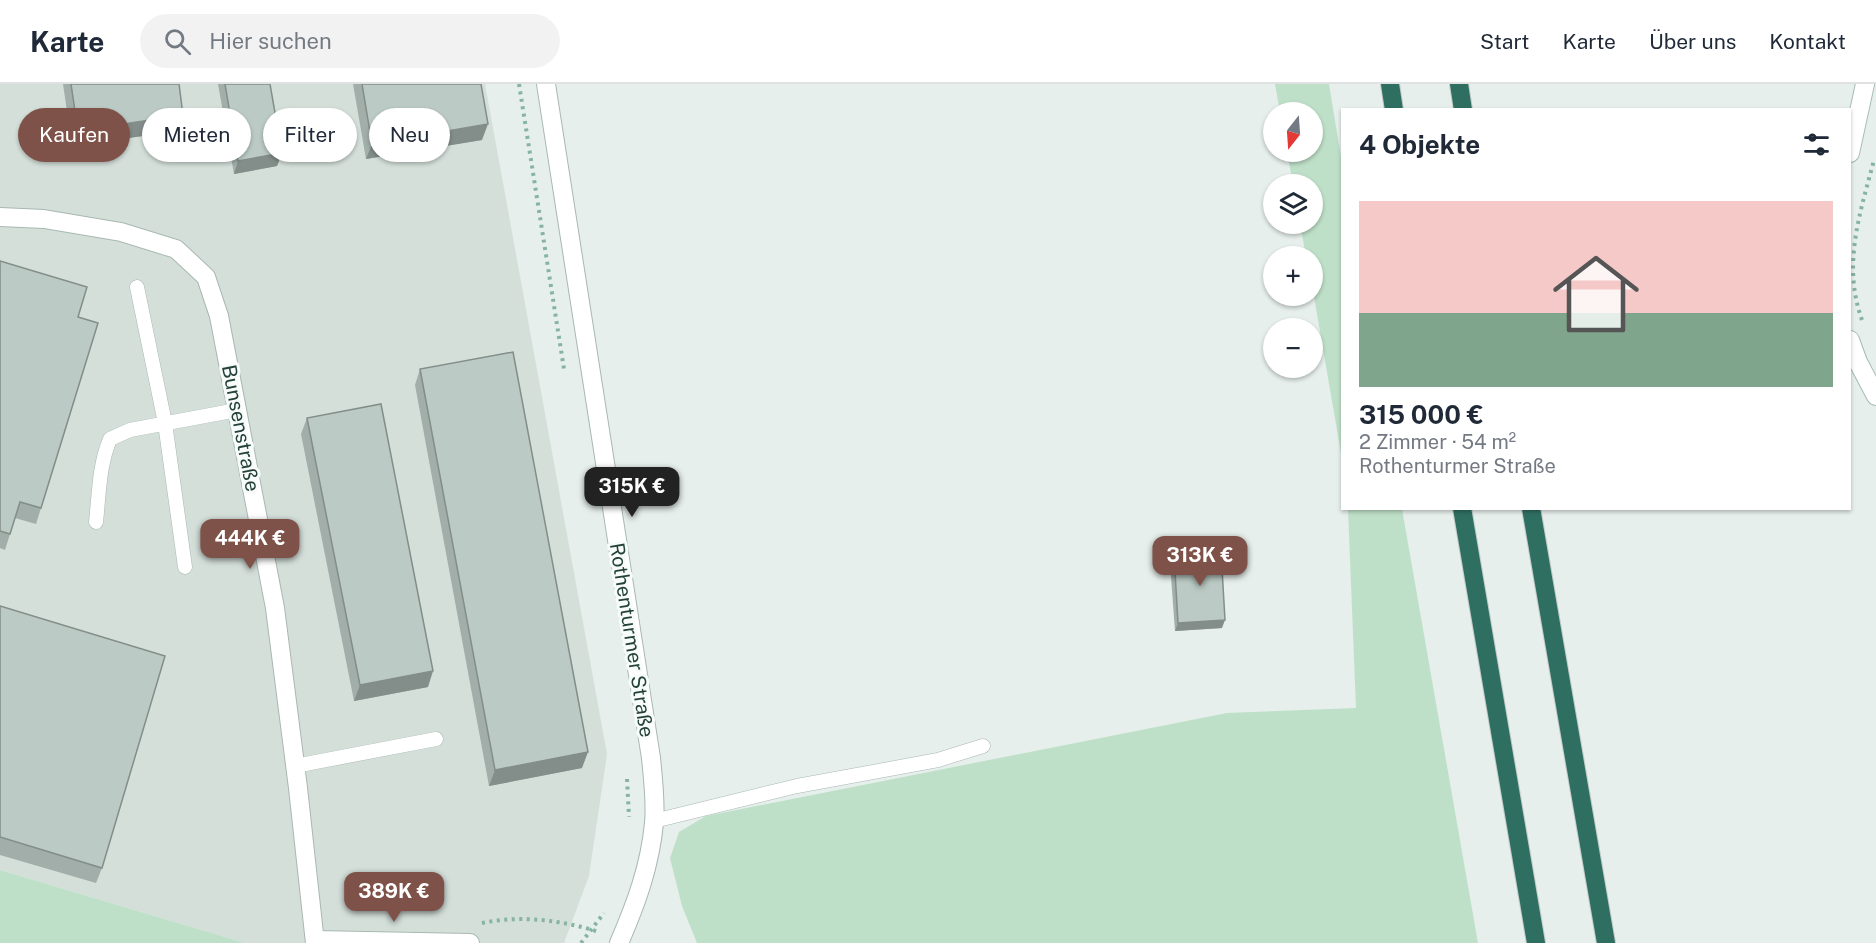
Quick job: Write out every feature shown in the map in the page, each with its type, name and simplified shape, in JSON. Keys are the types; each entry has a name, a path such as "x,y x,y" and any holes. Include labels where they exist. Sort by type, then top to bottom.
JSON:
{"highway":[{"path":"1390,84 1394,108"},
{"path":"1459,84 1463,108"},
{"path":"1462,510 1536,943"},
{"path":"1531,510 1605,943"}],"street":[{"name":"Rothenturmer Straße","path":"546,84 651,758 654,821 649,862 637,900 619,941"},
{"path":"1851,148 1865,84"},
{"name":"Bunsenstraße","path":"0,217 44,219 121,232 176,249 206,277 219,316 276,608 315,941"},
{"path":"1851,343 1858,362 1876,396"},
{"path":"315,941 462,942"}],"lane":[{"path":"137,287 165,423 185,567"},
{"path":"96,522 102,469 110,439 130,430 237,410"},
{"path":"295,766 436,739"},
{"path":"654,821 797,786 938,760 983,746"}],"path":[{"path":"519,84 566,380"},
{"path":"1865,329 1858,308 1852,259 1858,222 1876,152"},
{"path":"627,768 629,823"},
{"path":"581,943 607,908"},
{"path":"462,942 483,922 537,919 591,929 619,941"}],"shaded area":[{"path":"0,84 485,84 607,754 589,876 564,943 245,943 0,870"}],"green space":[{"path":"1275,84 1329,84 1341,157 1341,453 1323,349 1323,318 1318,318 1316,306 1323,306 1323,246 1304,246 1302,234 1323,234 1323,174 1291,174 1289,162 1323,162 1323,102 1278,102"},
{"path":"1348,510 1402,510 1478,943 697,943 682,906 670,858 679,832 706,816 1227,713 1356,708"},
{"path":"0,870 245,943 0,943"}],"building":[{"path":"71,84 179,84 182,108 142,108 142,121 130,123 130,108 75,108"},
{"path":"225,84 270,84 274,108 263,108 263,156 251,159 251,108 229,108"},
{"path":"362,84 481,84 488,124 450,131 450,108 369,108 369,126"},
{"path":"0,261 87,287 78,317 98,323 41,508 20,502 10,534 0,531"},
{"path":"513,352 588,752 495,770 420,369"},
{"path":"381,404 433,671 360,685 307,418"},
{"path":"1221,551 1225,620 1178,623 1174,554"},
{"path":"0,606 165,656 102,868 0,837"}]}
